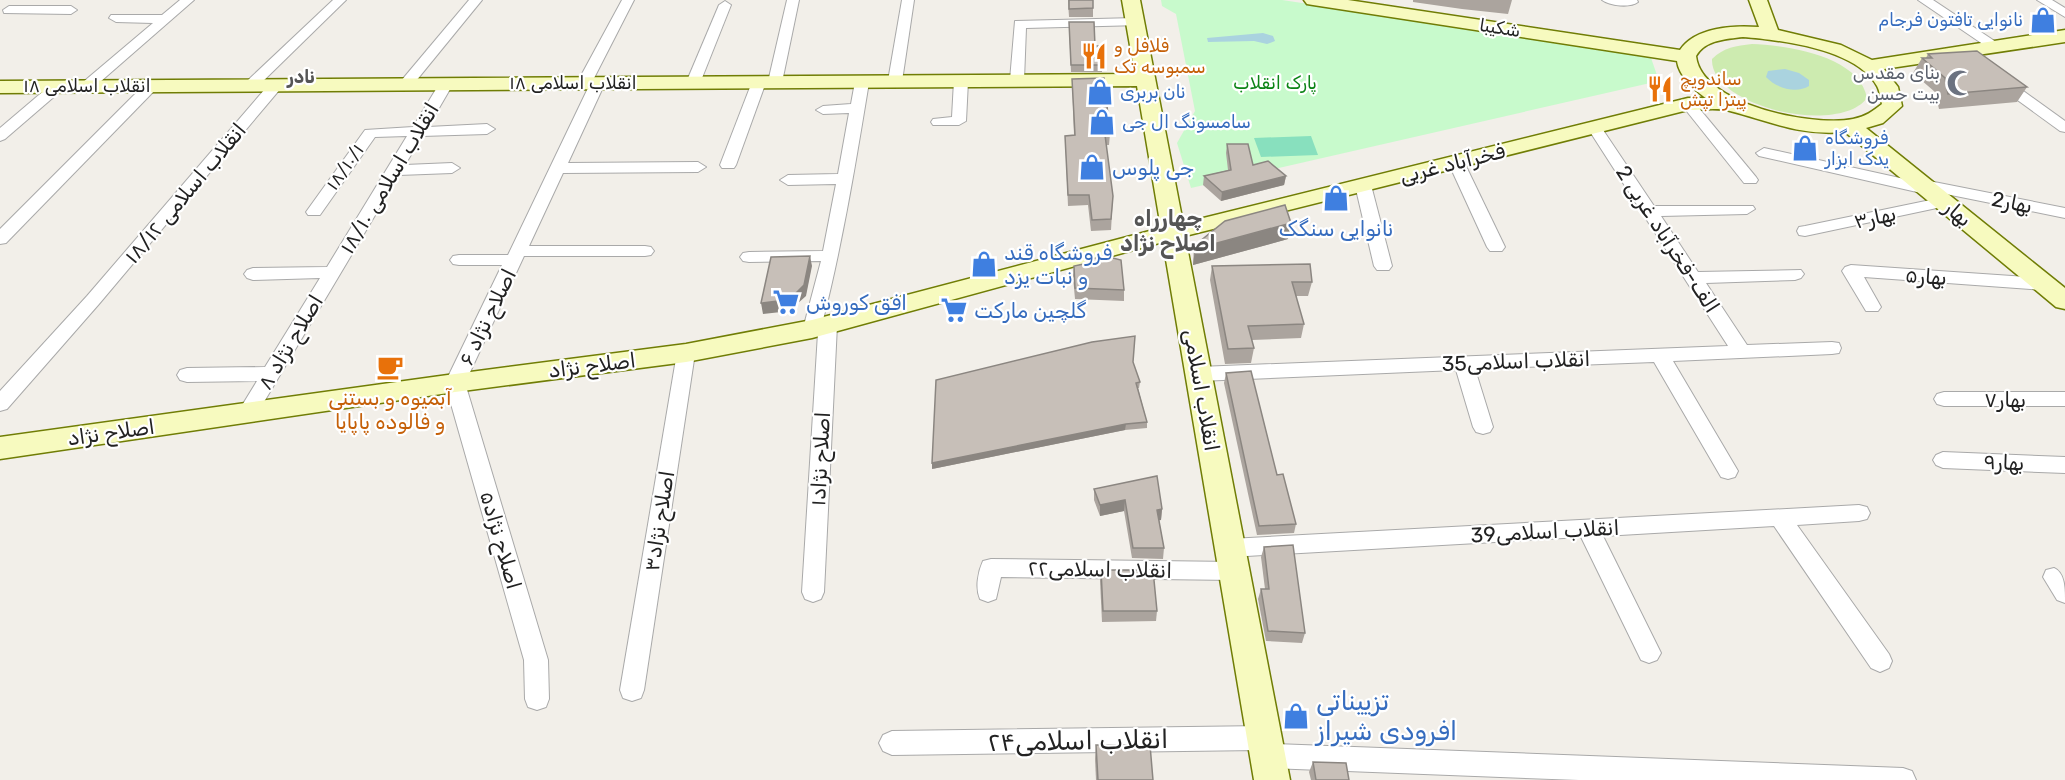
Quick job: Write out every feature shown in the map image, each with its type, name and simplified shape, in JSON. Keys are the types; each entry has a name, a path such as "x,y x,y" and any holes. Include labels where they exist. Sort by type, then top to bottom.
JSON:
{"main road":[{"name":"شکیبا","path":"1313,0 1686,57"},
{"path":"1758,0 1770,33"},
{"name":"انقلاب اسلامی","path":"1133,5 1268,758"},
{"path":"1743,31 1770,33 1820,44 1868,66 1889,87 1892,106 1879,118 1850,126 1813,126 1785,122 1732,104 1712,93 1697,80 1688,68 1686,57 1691,47 1708,36 1743,31"},
{"path":"1868,66 2065,36"},
{"name":"۱۸ انقلاب اسلامی","path":"0,87 1147,80"},
{"name":"فخرآباد غربی","path":"1174,232 1688,104 1732,104"},
{"name":"بهار","path":"1850,126 2065,302"},
{"name":"اصلاح نژاد","path":"0,448 455,383 686,353 820,327 1174,232"}],"street":[{"path":"4,13 23,0"},
{"path":"87,86 188,0"},
{"path":"251,85 340,0"},
{"path":"406,84 476,0"},
{"name":"۶ اصلاح نژاد","path":"455,383 560,168 591,83 628,0"},
{"path":"1608,0 1632,2"},
{"path":"1924,0 1995,46"},
{"path":"2043,0 2065,13"},
{"path":"728,165 767,82 792,4"},
{"path":"693,83 725,5"},
{"path":"895,81 906,5"},
{"path":"1017,80 1020,24 1133,5"},
{"path":"4,13 71,10"},
{"path":"116,18 166,19"},
{"path":"1961,51 2065,128"},
{"path":"938,122 959,121 961,81"},
{"name":"اصلاح نژاد۱","path":"813,592 820,327 862,82"},
{"name":"۱۸/۱۰ انقلاب اسلامی","path":"333,272 446,84"},
{"name":"۱۸/۱۲ انقلاب اسلامی","path":"0,404 93,300 276,85"},
{"path":"0,136 58,86"},
{"path":"0,239 151,86"},
{"path":"1688,104 1750,180"},
{"path":"823,110 858,108"},
{"name":"2 الف-فخرآباد غربی","path":"1594,128 1742,352"},
{"path":"418,131 487,129"},
{"name":"۱۸/۱۰/۱","path":"314,212 370,133 418,131"},
{"name":"2بهار","path":"1764,153 1933,192 2065,213"},
{"path":"1456,162 1496,247"},
{"path":"560,168 698,167"},
{"path":"395,170 452,168"},
{"path":"788,180 845,179"},
{"path":"1363,185 1383,266"},
{"name":"بهار۳","path":"1805,231 1933,192"},
{"path":"1650,211 1747,209"},
{"path":"459,260 645,251"},
{"path":"749,257 831,256"},
{"name":"بهار۵","path":"1872,307 1851,271 2043,284"},
{"path":"253,274 333,272"},
{"name":"۸ اصلاح نژاد","path":"248,412 333,272"},
{"path":"1695,278 1795,274"},
{"name":"35انقلاب اسلامی","path":"1199,374 1832,348"},
{"name":"اصلاح نژاد۳","path":"632,690 686,353"},
{"path":"1660,355 1728,471"},
{"path":"1463,363 1483,428"},
{"path":"187,375 271,374"},
{"name":"اصلاح نژاد۵","path":"455,383 536,660 537,699"},
{"name":"بهار۷","path":"1944,399 2065,399"},
{"name":"بهار۹","path":"1943,460 2065,465"},
{"name":"39انقلاب اسلامی","path":"1232,560 1588,528 1859,513"},
{"path":"1780,518 1880,661"},
{"path":"1588,528 1649,653"},
{"name":"انقلاب اسلامی۲۲","path":"988,592 991,568 1232,560"},
{"name":"انقلاب اسلامی۲۴","path":"892,743 1903,780"}],"green space":[{"name":"پارک انقلاب","path":"1161,0 1282,0 1650,55 1659,81 1191,188 1177,143 1195,111 1176,14 1162,6"},
{"path":"1752,44 1802,50 1837,63 1851,72 1861,84 1867,98 1852,109 1831,115 1805,115 1778,111 1753,102 1731,91 1717,76 1712,59 1735,46"},
{"path":"1311,136 1318,155 1261,157 1254,138"}],"water":[{"path":"1263,33 1273,36 1275,41 1267,44 1254,41 1208,42 1207,38"},
{"path":"1785,69 1799,73 1809,80 1809,86 1798,90 1786,89 1766,77 1768,71"}],"building":[{"path":"1069,0 1093,0 1093,8 1069,9"},
{"path":"1069,22 1094,22 1095,46 1101,46 1102,65 1071,65"},
{"path":"1977,51 2027,87 1948,94 1945,78 1922,58 1932,58 1928,54"},
{"path":"1104,78 1110,134 1105,135 1113,196 1111,219 1092,220 1089,195 1068,195 1065,136 1075,135 1072,79"},
{"path":"1227,144 1248,144 1253,165 1268,161 1286,176 1222,192 1204,176 1231,170"},
{"path":"1285,205 1291,223 1195,249 1194,246 1225,221"},
{"path":"810,256 804,285 795,294 778,301 761,303 771,257"},
{"path":"1105,256 1121,260 1124,290 1075,288 1074,266"},
{"path":"1310,264 1312,282 1292,282 1304,324 1248,326 1254,348 1228,349 1212,266"},
{"path":"1135,336 1133,362 1140,382 1136,383 1147,422 1126,424 932,463 936,380 1092,342"},
{"path":"1251,371 1277,475 1283,474 1296,524 1259,526 1226,373"},
{"path":"1157,476 1162,509 1157,510 1164,548 1133,548 1125,500 1100,505 1094,489"},
{"path":"1293,545 1305,633 1268,631 1261,589 1269,589 1264,547"},
{"path":"1101,570 1153,570 1157,611 1103,611"},
{"path":"1096,745 1150,745 1153,780 1098,780"},
{"path":"1313,762 1346,763 1349,780 1316,780"}],"place":[{"name":"نانوایی تافتون فرجام","path":"2043,20"},
{"name":"فلافل و سمبوسه تک","path":"1094,56"},
{"name":"بنای مقدس بیت حسن","path":"1960,83"},
{"name":"ساندویچ پیتزا تپش","path":"1660,89"},
{"name":"نان بربری","path":"1100,92"},
{"name":"سامسونگ ال جی","path":"1102,122"},
{"name":"فروشگاه یدک ابزار","path":"1805,148"},
{"name":"جی پلوس","path":"1092,167"},
{"name":"نانوایی سنگک","path":"1336,198"},
{"name":"فروشگاه قند و نبات یزد","path":"984,264"},
{"name":"افق کوروش","path":"786,302"},
{"name":"گلچین مارکت","path":"954,310"},
{"name":"آبمیوه و بستنی و فالوده پاپایا","path":"390,367"},
{"name":"تزییناتی افرودی شیراز","path":"1296,716"}],"district":[{"name":"نادر","path":"301,77"},
{"name":"چهارراه اصلاح نژاد","path":"1168,230"}]}
